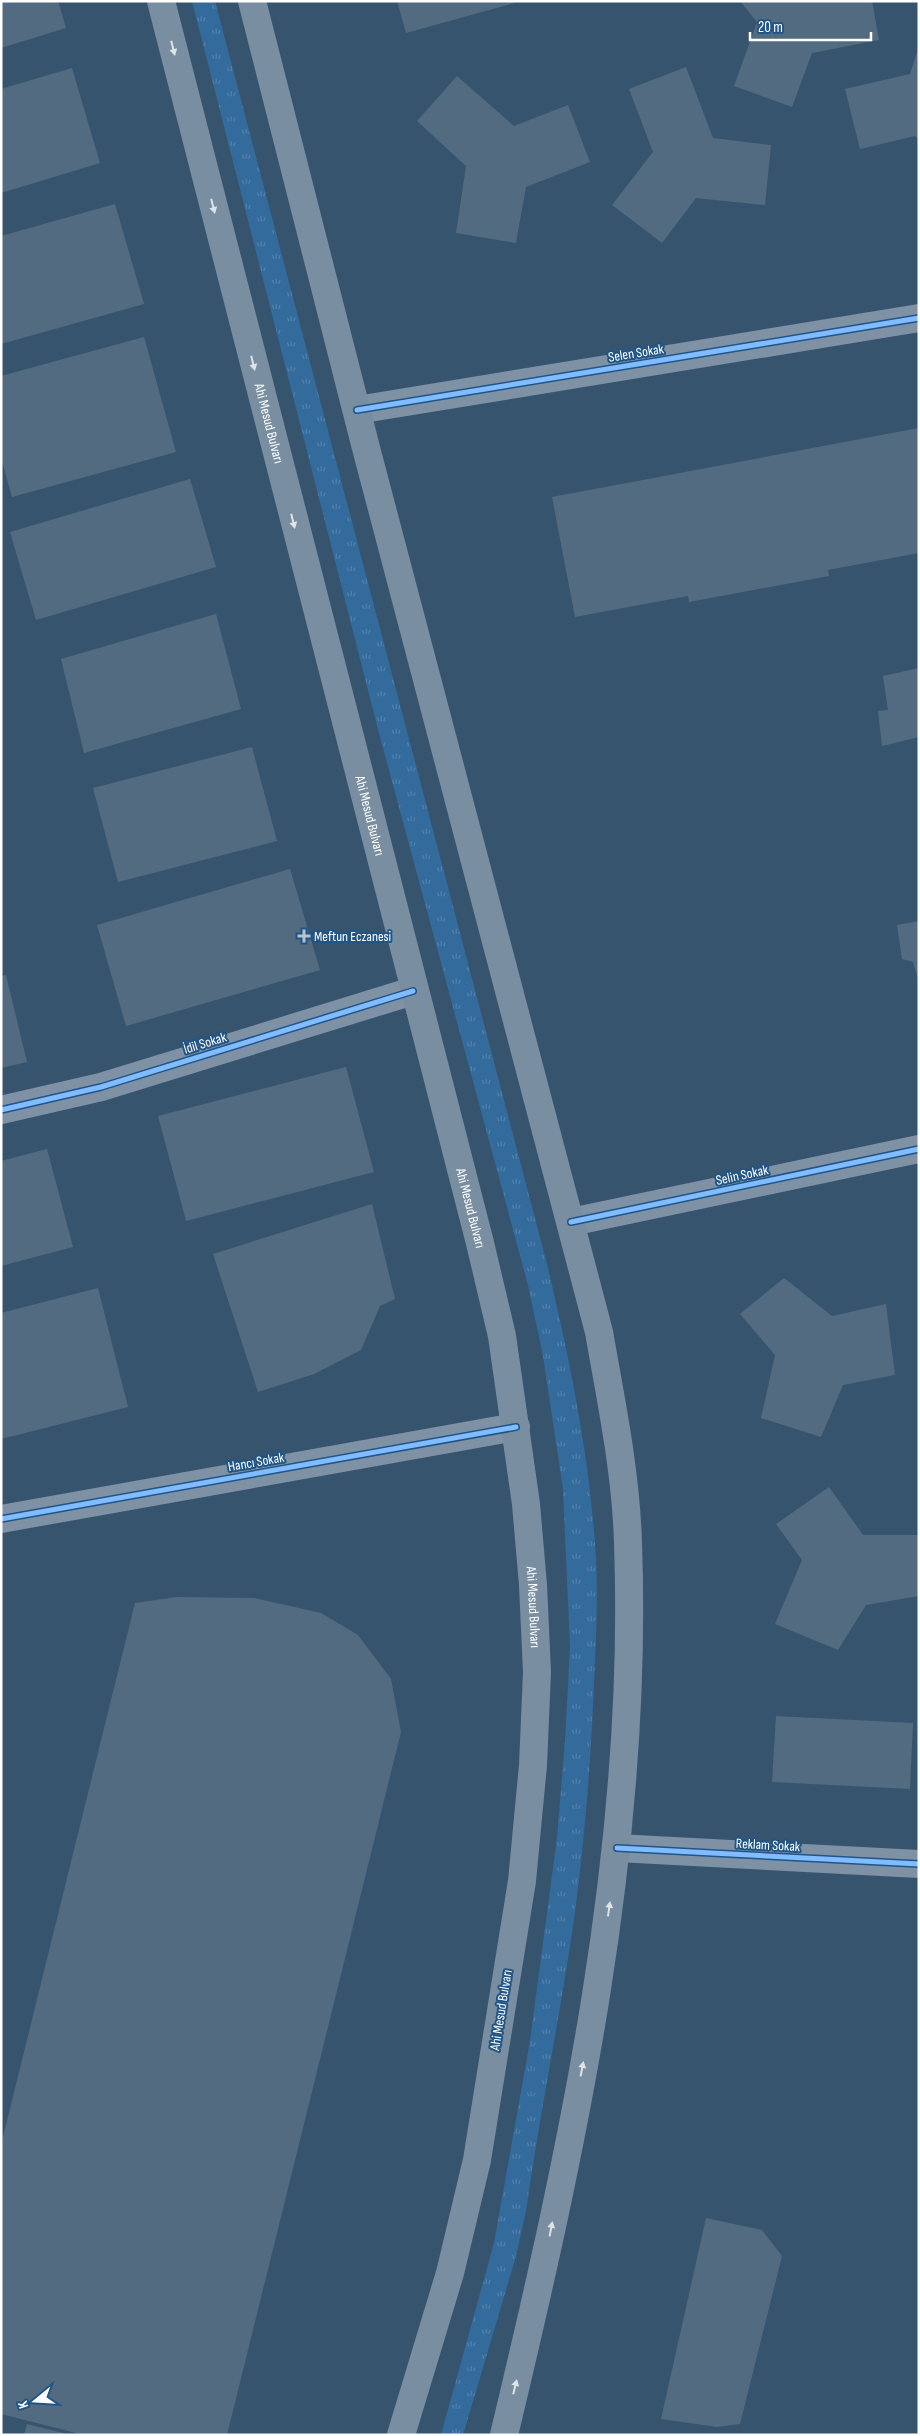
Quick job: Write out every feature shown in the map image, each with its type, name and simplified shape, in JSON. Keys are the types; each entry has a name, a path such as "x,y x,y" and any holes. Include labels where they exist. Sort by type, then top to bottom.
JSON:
{"main road":[{"name":"Ahi Mesud Bulvarı","path":"161,1 502,1336 516,1427 531,1567 537,1672 533,1766 522,1881 477,2160 450,2273 401,2435"},
{"path":"252,1 601,1342 615,1428 628,1541 630,1663 617,1848 597,1993 543,2272 504,2435"}],"street":[{"name":"Selen Sokak","path":"357,410 919,318"},
{"name":"İdil Sokak","path":"1,1110 101,1087 413,991"},
{"name":"Selin Sokak","path":"570,1222 919,1149"},
{"name":"Hancı Sokak","path":"1,1519 516,1427"},
{"name":"Reklam Sokak","path":"617,1848 919,1864"}],"green space":[{"path":"192,1 215,1 547,1264 571,1373 589,1484 596,1558 596,1636 589,1769 575,1912 526,2211 516,2256 463,2435 441,2435 494,2243 530,2041 557,1838 570,1647 563,1489 543,1356 528,1285 379,733"}],"building":[{"path":"1,1 58,1 66,28 1,48"},
{"path":"397,1 518,1 518,2 406,33"},
{"path":"740,1 872,1 879,40 812,53 792,107 734,86 757,22"},
{"path":"918,49 919,140 915,136 860,149 845,89 910,74"},
{"path":"686,67 713,138 771,145 765,205 696,198 662,243 612,205 653,152 629,89"},
{"path":"72,68 100,163 1,193 1,89"},
{"path":"457,76 514,126 568,105 590,162 526,187 516,243 456,233 466,166 417,121"},
{"path":"115,204 144,304 1,344 1,236"},
{"path":"144,337 176,452 12,497 1,458 1,376"},
{"path":"919,428 919,553 828,570 829,576 689,602 688,596 575,617 552,497"},
{"path":"190,479 216,567 36,620 10,532"},
{"path":"216,614 241,709 84,753 61,659"},
{"path":"919,668 919,737 882,746 878,711 888,710 883,676"},
{"path":"252,747 277,841 118,882 93,788"},
{"path":"290,869 320,970 126,1026 97,925"},
{"path":"919,921 918,978 913,962 902,959 897,925"},
{"path":"6,975 27,1062 1,1068 1,976"},
{"path":"346,1067 374,1172 186,1221 158,1116"},
{"path":"47,1149 73,1247 1,1266 1,1161"},
{"path":"372,1204 395,1299 380,1306 361,1350 314,1374 258,1392 213,1254"},
{"path":"784,1278 832,1316 886,1304 895,1375 843,1385 821,1437 761,1418 775,1355 740,1314"},
{"path":"98,1288 128,1407 1,1439 1,1313"},
{"path":"829,1487 863,1535 919,1535 919,1596 866,1605 838,1650 775,1624 802,1560 776,1524"},
{"path":"177,1597 254,1598 321,1613 358,1635 391,1679 401,1732 227,2435 84,2435 1,2414 1,2145 135,1603"},
{"path":"776,1716 913,1723 910,1789 772,1782"},
{"path":"706,2218 762,2230 782,2256 740,2424 717,2427 661,2419"},
{"path":"27,2424 67,2434 67,2435 24,2435"}],"cycle path":[{"path":"357,410 919,318"},
{"path":"1,1110 101,1087 413,991"},
{"path":"571,1222 919,1149"},
{"path":"1,1519 516,1427"},
{"path":"617,1848 919,1864"}],"place":[{"name":"Meftun Eczanesi","path":"304,936"}]}
